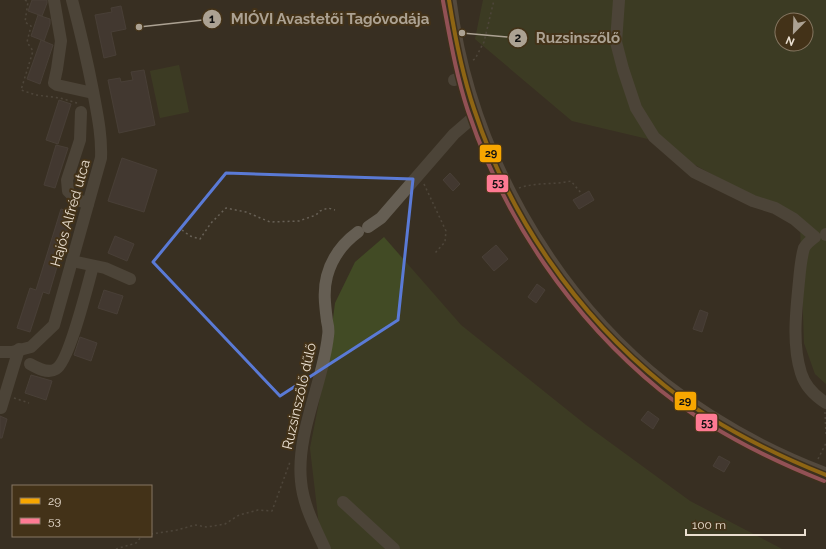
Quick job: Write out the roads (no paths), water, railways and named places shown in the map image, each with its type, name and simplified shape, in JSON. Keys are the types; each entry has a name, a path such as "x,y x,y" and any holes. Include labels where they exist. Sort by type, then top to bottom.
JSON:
{"main road":[{"path":"449,0 451,22 460,75 497,168 508,193 538,243 579,300 607,332 638,362 665,385 733,431 773,453 819,473"}],"street":[{"path":"54,0 60,42 54,83 93,93"},
{"name":"Hajós Alfréd utca","path":"0,352 12,352 31,347 54,326 101,158 102,142 87,60 72,0"},
{"path":"619,0 616,42 636,108 654,138 694,172 753,201 775,208 823,235 805,246 801,264 795,332 797,355 801,374 807,386 825,407"},
{"path":"81,112 80,140 67,180 68,191 76,199 88,204"},
{"name":"Ruzsinszőlő dűlő","path":"325,549 308,513 301,482 300,462 303,437 324,363 329,334 324,293 327,275 336,255 350,238 381,218 454,134 476,115"},
{"path":"72,261 105,268 130,279"},
{"path":"30,364 48,371 54,370 60,366 72,335 93,266"},
{"path":"1,408 19,349"},
{"path":"343,502 393,548"}],"place":[{"name":"MIÓVI Avastetői Tagóvodája","path":"139,27"},
{"name":"Ruzsinszőlő","path":"462,33"}]}
